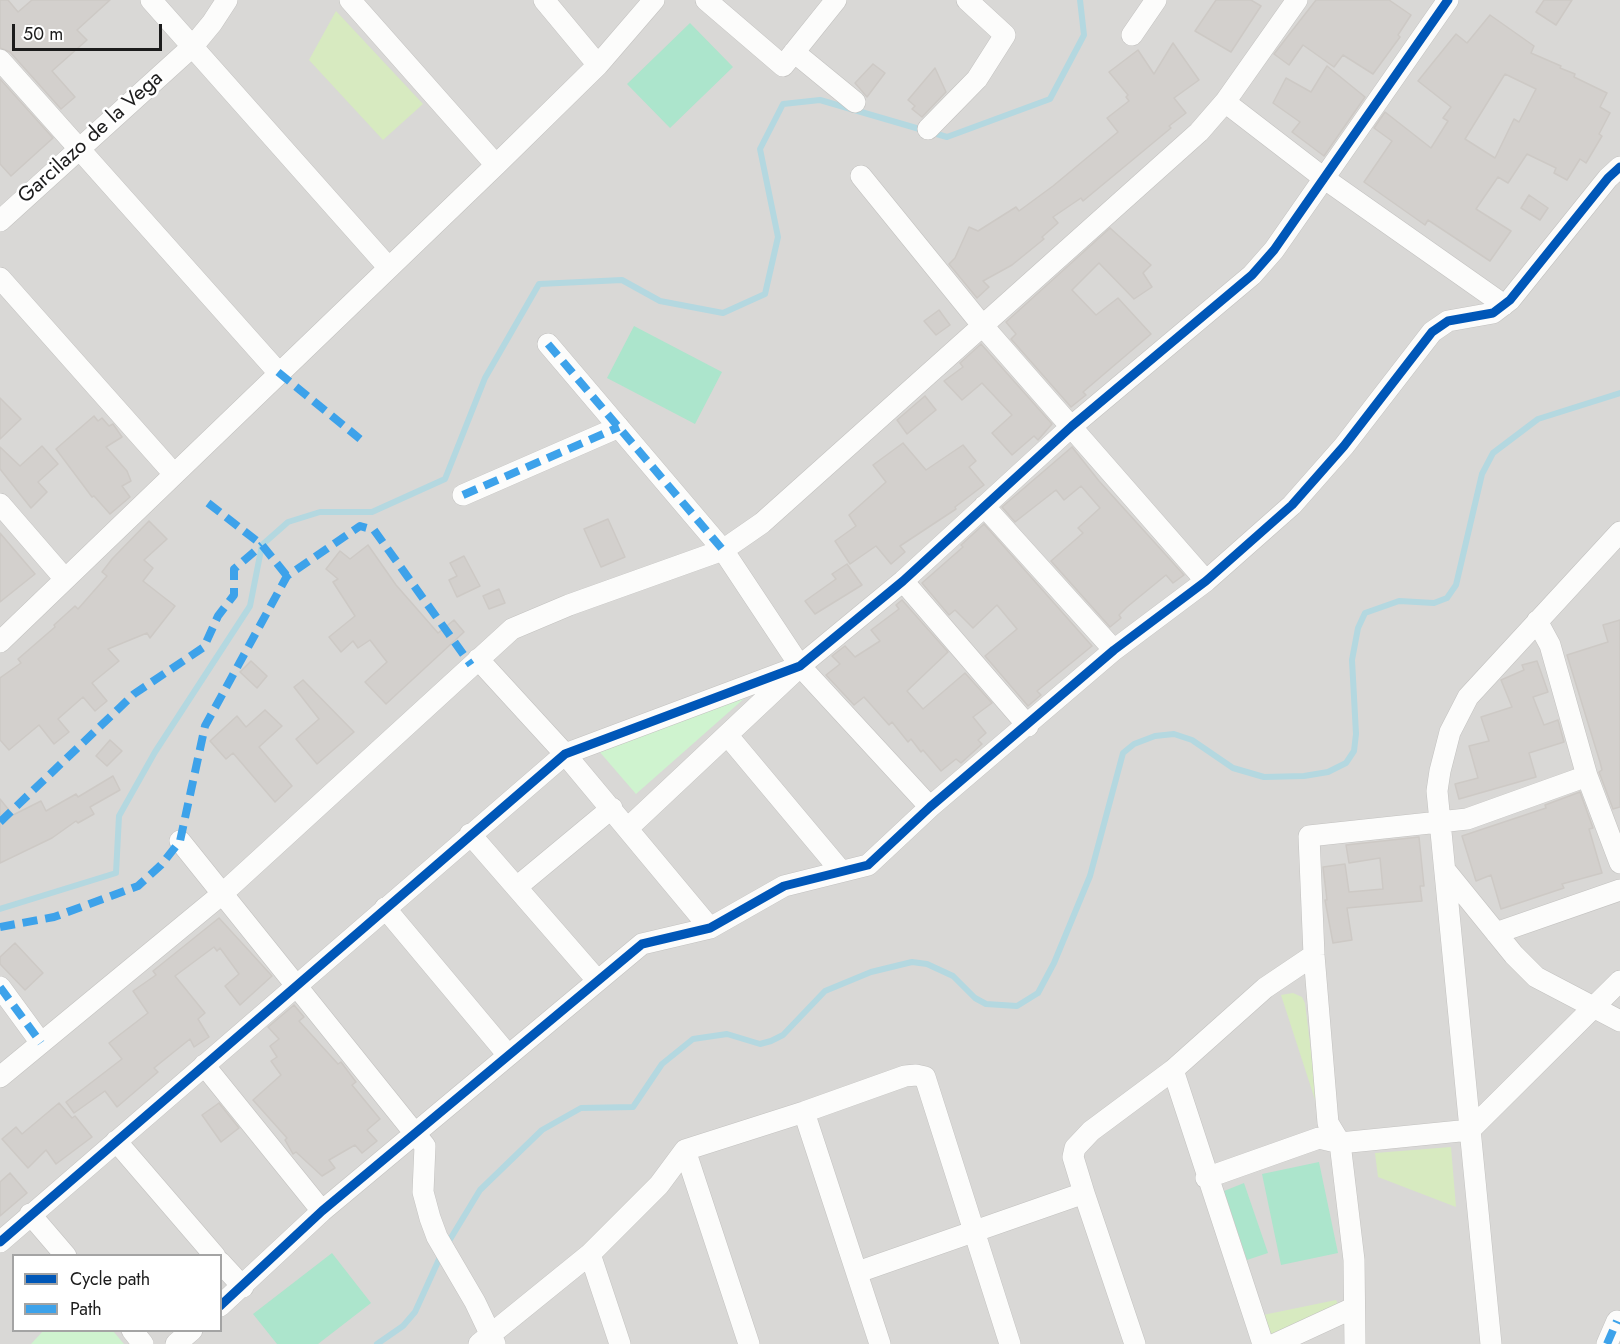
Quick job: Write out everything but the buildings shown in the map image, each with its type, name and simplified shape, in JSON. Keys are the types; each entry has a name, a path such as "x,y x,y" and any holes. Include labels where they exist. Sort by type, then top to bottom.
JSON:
{"street":[{"path":"151,0 389,268"},
{"name":"Garcilazo de la Vega","path":"0,221 193,46 227,0"},
{"path":"350,0 496,165"},
{"path":"544,0 598,65"},
{"path":"0,642 598,65 654,0"},
{"path":"706,0 783,66 836,0"},
{"path":"928,129 977,79 1005,35 967,0"},
{"path":"1132,35 1156,0"},
{"path":"0,1077 222,894 512,629 569,605 723,550 762,523 1199,132 1224,102 1297,0"},
{"path":"628,828 800,666 903,581 1072,426 1252,274 1275,250 1448,0"},
{"path":"794,52 855,102"},
{"path":"0,60 278,372"},
{"path":"1224,102 1325,179 1504,305"},
{"path":"222,1304 322,1211 416,1135 642,944 710,928 784,886 868,865 930,807 1028,726 1114,650 1206,581 1292,505 1344,446 1432,332 1448,321 1493,313 1504,305 1608,178 1620,167"},
{"path":"861,176 982,325 1206,581"},
{"path":"0,278 174,474"},
{"path":"548,344 723,550 800,666 930,807"},
{"path":"463,495 619,427"},
{"path":"0,504 65,579"},
{"path":"984,506 1114,650"},
{"path":"1491,1344 1437,791 1440,771 1449,732 1458,713 1481,681 1620,532"},
{"path":"903,581 1028,726"},
{"path":"1537,621 1550,645 1587,776 1614,830 1620,863"},
{"path":"478,659 612,808 710,928"},
{"path":"0,1242 565,754 800,666"},
{"path":"728,736 841,871"},
{"path":"1355,1344 1354,1260 1340,1143 1328,1123 1314,956 1310,836 1467,819 1587,776"},
{"path":"518,886 612,808"},
{"path":"470,834 518,886 597,980"},
{"path":"180,841 425,1146 423,1192 430,1218 489,1340 590,1254 659,1185 685,1150 804,1112 905,1076 925,1077 1010,1344"},
{"path":"1445,870 1496,933 1536,977 1620,1021"},
{"path":"1496,933 1620,890"},
{"path":"385,908 508,1055"},
{"path":"1135,1344 1073,1158 1075,1148 1081,1139 1173,1070 1265,988 1314,956"},
{"path":"1206,1179 1319,1138 1340,1143 1470,1130 1620,981"},
{"path":"0,987 41,1043"},
{"path":"204,1065 322,1211"},
{"path":"1173,1070 1206,1179 1263,1344"},
{"path":"804,1112 880,1344"},
{"path":"116,1141 213,1254"},
{"path":"685,1150 749,1344"},
{"path":"858,1272 1084,1193"},
{"path":"30,1214 64,1254"},
{"path":"590,1254 620,1344"},
{"path":"222,1264 243,1287"},
{"path":"1275,1344 1353,1308"},
{"path":"1607,1344 1617,1320"},
{"path":"134,1332 143,1344"},
{"path":"176,1344 190,1332"}],"shaded area":[{"path":"0,0 1620,0 1620,1344 0,1344"}],"green space":[{"path":"336,11 423,104 383,140 309,60"},
{"path":"690,23 733,67 670,128 627,84"},
{"path":"634,326 722,372 695,424 607,378"},
{"path":"755,689 636,794 598,750"},
{"path":"1293,993 1302,997 1305,1003 1318,1109 1281,995"},
{"path":"1451,1147 1456,1207 1378,1177 1375,1153"},
{"path":"1319,1162 1338,1253 1281,1265 1262,1174"},
{"path":"1244,1183 1268,1253 1247,1260 1224,1191"},
{"path":"332,1253 371,1303 318,1344 277,1344 253,1314"},
{"path":"1336,1300 1338,1304 1271,1335 1263,1315"},
{"path":"42,1332 114,1332 124,1344 31,1344"}],"waterway":[{"path":"0,909 116,873 119,816 155,752 250,606 262,545 288,522 320,512 372,512 445,479 485,378 539,284 622,280 660,301 723,313 765,294 778,237 760,149 783,104 820,100 947,137 1050,99 1084,35 1080,0"},
{"path":"446,1246 480,1190 542,1130 581,1108 633,1107 662,1064 693,1039 727,1034 760,1044 771,1041 783,1035 825,991 871,972 912,962 927,964 953,976 975,998 986,1004 1017,1006 1038,993 1054,963 1090,876 1123,753 1134,744 1155,736 1174,734 1192,740 1233,768 1264,777 1304,776 1328,772 1346,763 1354,751 1356,734 1352,660 1358,628 1365,613 1399,601 1434,603 1447,598 1456,585 1482,474 1493,453 1538,419 1620,393"},
{"path":"377,1344 403,1326 415,1312 441,1255"}],"marked path":[{"path":"548,344 723,550"},
{"path":"278,372 360,439"},
{"path":"463,495 619,427"},
{"path":"208,503 262,545 287,576"},
{"path":"0,927 54,917 138,886 161,865 180,841 205,726 287,576 360,526 374,530 471,665"},
{"path":"0,822 134,694 204,647 218,616 234,595 234,569 262,545"},
{"path":"0,987 41,1043"},
{"path":"1607,1344 1617,1321"}],"cycle path":[{"path":"0,1242 565,754 800,666 903,581 1072,426 1252,275 1274,250 1448,0"},
{"path":"222,1304 322,1211 642,944 710,928 784,886 868,865 930,807 1114,650 1206,581 1292,505 1344,446 1432,332 1448,321 1493,313 1510,300 1608,178 1620,167"}]}
